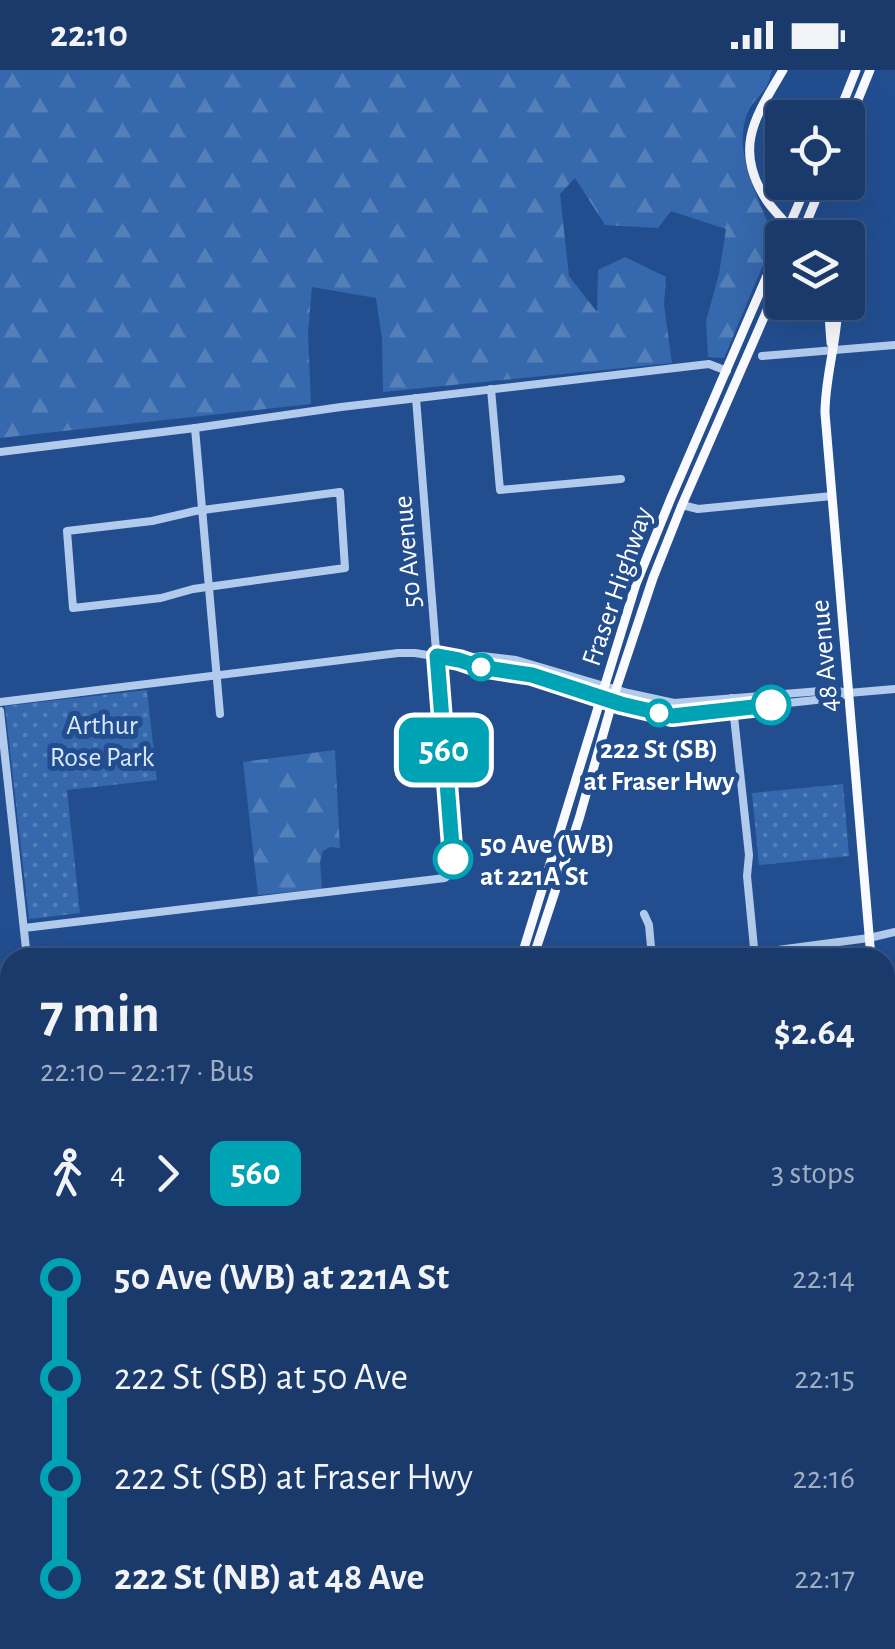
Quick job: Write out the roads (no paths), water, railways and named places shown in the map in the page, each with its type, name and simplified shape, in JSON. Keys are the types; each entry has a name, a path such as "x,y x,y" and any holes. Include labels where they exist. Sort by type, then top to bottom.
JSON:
{"main road":[{"path":"783,70 760,106 750,143 759,187 784,220"},
{"path":"844,100 856,70"},
{"path":"858,100 870,70"},
{"name":"Fraser Highway","path":"523,948 642,568 765,282"},
{"name":"Fraser Highway","path":"536,948 653,578 765,315"},
{"name":"48 Avenue","path":"830,320 832,350"},
{"name":"48 Avenue","path":"838,320 825,404 870,948"}],"street":[{"path":"762,356 895,345"},
{"path":"0,452 708,364 727,372"},
{"path":"492,389 500,490 621,479"},
{"name":"50 Avenue","path":"24,928 445,878 451,873 454,865 416,398"},
{"path":"196,428 220,714"},
{"path":"340,492 345,568 74,608 67,531 152,521 203,510 340,492"},
{"path":"682,505 698,509 832,496"},
{"path":"0,702 398,653 437,656 532,675 672,716 895,689"},
{"path":"459,660 482,656 516,660 674,702 833,690 848,693"},
{"path":"732,698 754,948"},
{"path":"0,711 10,849 26,948"},
{"path":"644,914 651,948"},
{"path":"802,948 895,932"}],"place":[{"name":"222 St (SB) at Fraser Hwy","path":"659,713"},
{"name":"50 Ave (WB) at 221A St","path":"453,859"}],"park label":[{"name":"Arthur Rose Park","path":"102,740"}]}
